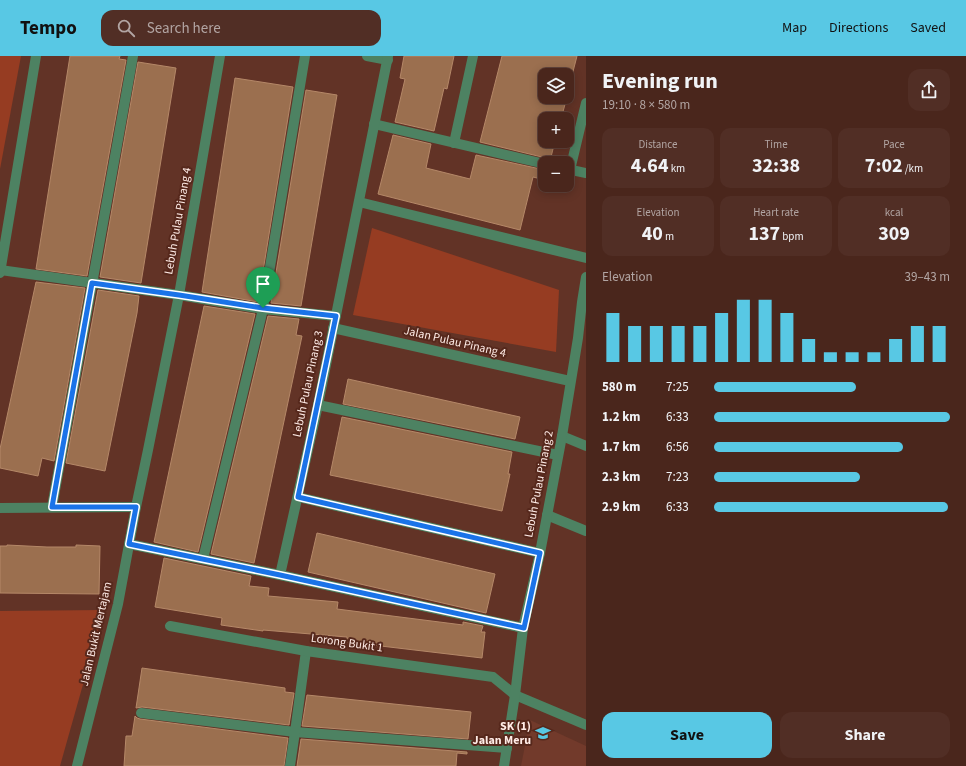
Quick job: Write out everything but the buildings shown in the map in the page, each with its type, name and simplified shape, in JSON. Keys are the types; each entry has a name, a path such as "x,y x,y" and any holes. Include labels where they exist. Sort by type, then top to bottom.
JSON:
{"street":[{"path":"36,56 0,272 92,283 263,308 336,316"},
{"path":"52,507 133,56"},
{"name":"Lebuh Pulau Pinang 4","path":"136,507 179,295 220,56"},
{"path":"203,559 263,308 305,56"},
{"path":"367,56 388,58"},
{"path":"454,143 473,56"},
{"name":"Lebuh Pulau Pinang 3","path":"280,575 318,404 388,58"},
{"path":"572,156 586,103"},
{"path":"374,124 538,162"},
{"path":"574,170 586,173"},
{"path":"359,202 586,258"},
{"name":"Lebuh Pulau Pinang 2","path":"504,766 524,628 562,436 584,302 586,277"},
{"name":"Jalan Pulau Pinang 4","path":"333,328 570,381"},
{"path":"318,404 558,455"},
{"path":"562,436 586,446"},
{"path":"298,497 540,553"},
{"path":"0,508 136,507"},
{"name":"Jalan Bukit Mertajam","path":"77,766 118,604 136,507"},
{"path":"547,515 586,531"},
{"path":"129,544 524,628"},
{"name":"Lorong Bukit 1","path":"170,626 306,651 493,677 515,695 586,725"},
{"path":"290,766 306,651"},
{"path":"141,713 295,732 507,748"}],"shaded area":[{"path":"0,56 21,56 0,169"},
{"path":"372,228 559,290 556,352 353,315"},
{"path":"104,610 60,766 0,766 0,611"},
{"name":"SK (1) Jalan Meru","path":"530,720 586,746 586,766 521,766"}],"place":[{"name":"SK (1) Jalan Meru","path":"543,733"}],"route":[{"path":"92,283 263,308 336,316 298,497 540,553 524,628 129,544 136,507 52,507 92,283"}]}
